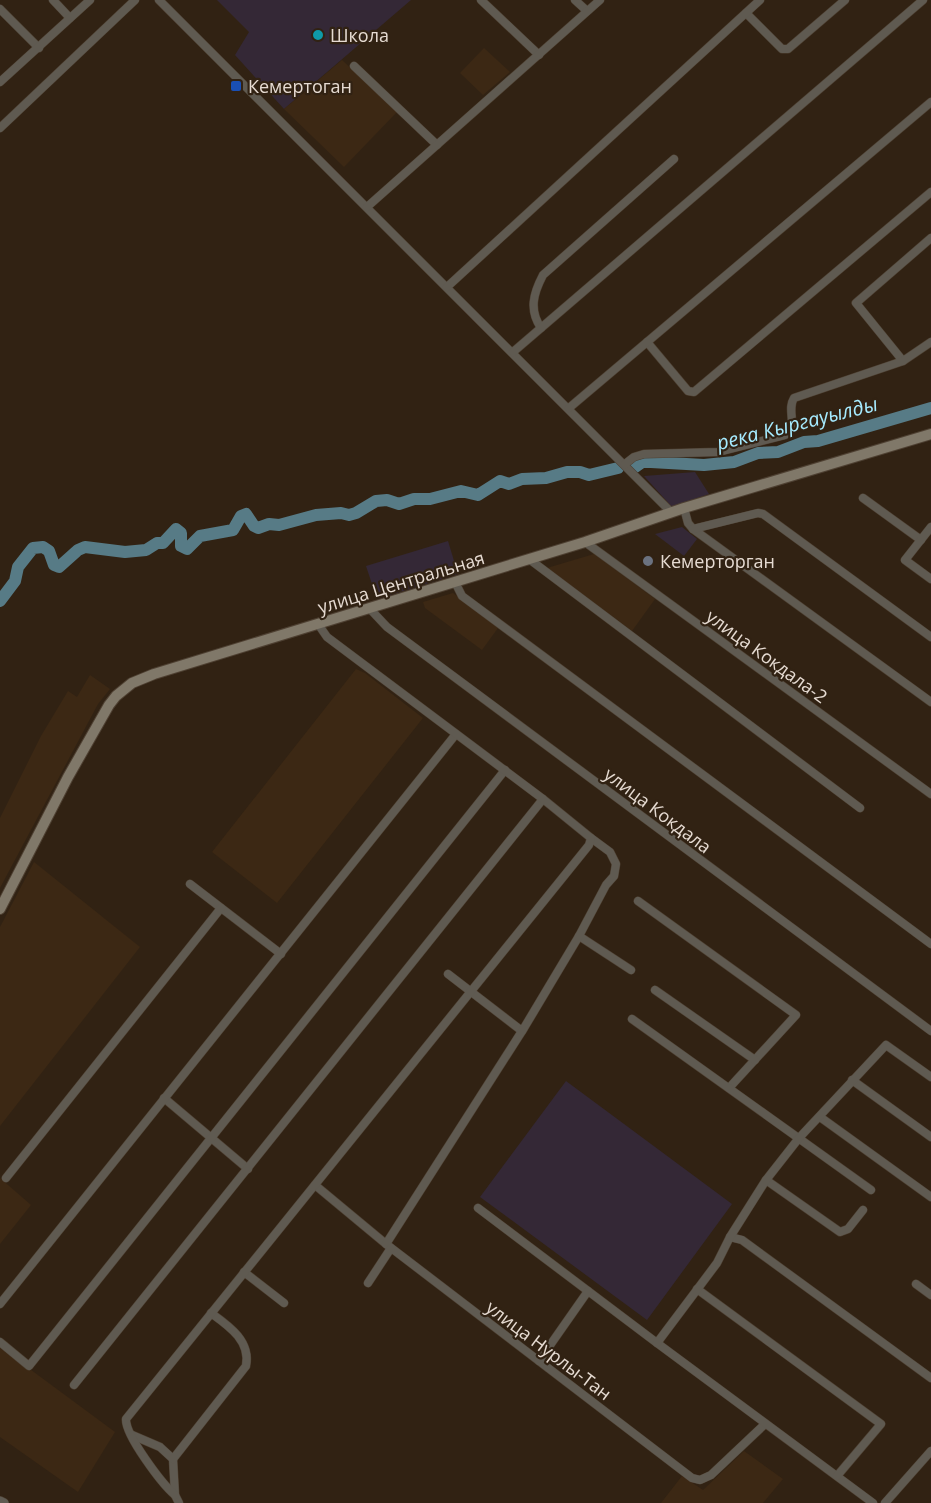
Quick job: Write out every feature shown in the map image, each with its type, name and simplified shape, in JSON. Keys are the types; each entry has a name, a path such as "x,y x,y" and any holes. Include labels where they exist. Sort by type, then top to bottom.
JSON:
{"main road":[{"name":"улица Центральная","path":"0,909 90,736 116,696 132,683 154,674 585,542 671,512 931,434"}],"street":[{"path":"53,0 70,18"},
{"path":"0,82 90,0"},
{"path":"0,128 135,0"},
{"path":"159,0 671,512"},
{"path":"481,0 538,55"},
{"path":"575,0 587,11"},
{"path":"367,207 600,0"},
{"path":"447,286 760,0"},
{"path":"746,13 782,49 788,50 845,0"},
{"path":"513,352 923,0"},
{"path":"0,9 39,48"},
{"path":"354,66 437,145"},
{"path":"568,408 931,102"},
{"path":"541,328 534,318 532,305 537,285 543,276 674,159"},
{"path":"647,342 688,391 694,392 931,192"},
{"path":"903,361 856,303 931,238"},
{"path":"625,464 634,457 644,454 718,452 786,435 791,431 793,425 790,404 794,398 903,361 931,342"},
{"path":"863,498 921,540"},
{"path":"684,508 688,523 693,529 931,702"},
{"path":"693,529 758,513 763,514 931,637"},
{"path":"931,527 905,560 931,579"},
{"name":"улица Кокдала-2","path":"585,542 931,794"},
{"path":"529,559 860,808"},
{"path":"455,582 462,596 931,944"},
{"name":"улица Кокдала","path":"370,609 387,627 931,1031"},
{"path":"318,624 327,637 610,852 616,864 614,876 606,885 579,936 368,1284"},
{"path":"0,1304 456,734"},
{"path":"0,1342 29,1366 505,770"},
{"path":"74,1385 543,799"},
{"path":"177,1499 152,1468 126,1424 126,1419 589,845 591,838"},
{"path":"190,884 281,954"},
{"path":"638,901 796,1015 729,1088"},
{"path":"6,1178 221,908"},
{"path":"579,936 631,970"},
{"path":"448,974 522,1031"},
{"path":"656,990 754,1060"},
{"path":"632,1019 871,1190"},
{"path":"657,1343 717,1263 730,1237 766,1180 799,1138 886,1045 931,1077"},
{"path":"852,1080 931,1137"},
{"path":"164,1098 248,1169"},
{"path":"820,1117 931,1197"},
{"path":"766,1180 840,1232 848,1229 863,1210"},
{"name":"улица Нурлы-Тан","path":"315,1185 389,1246 692,1478 700,1480 711,1475 765,1424"},
{"path":"478,1208 873,1503"},
{"path":"730,1237 742,1240 931,1378"},
{"path":"244,1272 284,1304"},
{"path":"916,1284 931,1295"},
{"path":"697,1289 881,1425 837,1476"},
{"path":"538,1360 588,1291"},
{"path":"173,1459 246,1366 248,1356 245,1345 211,1313"},
{"path":"132,1435 160,1447 173,1459 177,1499"},
{"path":"885,1503 931,1451"}],"shaded area":[{"path":"217,0 411,0 284,109 235,55 249,32"},
{"path":"484,48 510,72 483,95 460,73"},
{"path":"342,60 397,112 344,167 284,109"},
{"path":"695,472 709,494 672,507 644,476"},
{"path":"682,527 697,539 684,556 655,534"},
{"path":"448,541 458,574 377,599 366,566"},
{"path":"594,554 655,599 632,631 547,568"},
{"path":"453,593 498,628 482,650 425,608 423,602"},
{"path":"356,669 365,673 423,718 277,903 212,852"},
{"path":"90,675 110,689 98,704 0,888 0,818 41,736 68,691 77,697"},
{"path":"34,862 140,947 0,1126 0,927"},
{"path":"566,1081 732,1204 647,1320 480,1197"},
{"path":"0,1178 31,1205 0,1244"},
{"path":"0,1347 115,1432 78,1492 0,1437"},
{"path":"744,1451 783,1479 763,1503 661,1503 682,1476 703,1490"}],"waterway":[{"name":"река Кыргауылды","path":"635,467 642,462 704,465 734,462 758,453 778,452 804,442 818,441 931,408"},
{"name":"река Кыргауылды","path":"0,601 15,581 18,567 33,548 43,547 49,551 54,565 59,567 78,550 85,547 125,552 146,550 157,543 163,543 176,529 181,533 181,546 187,549 200,536 233,530 241,516 246,514 258,528 316,515 341,513 349,515 376,501 387,500 399,504 414,499 430,499 461,491 478,495 500,481 509,484 522,479 546,478 567,472 589,475 618,468"}],"place":[{"name":"Школа","path":"318,35"},
{"name":"Кемертоган","path":"236,86"},
{"name":"Кемерторган","path":"648,561"}]}
